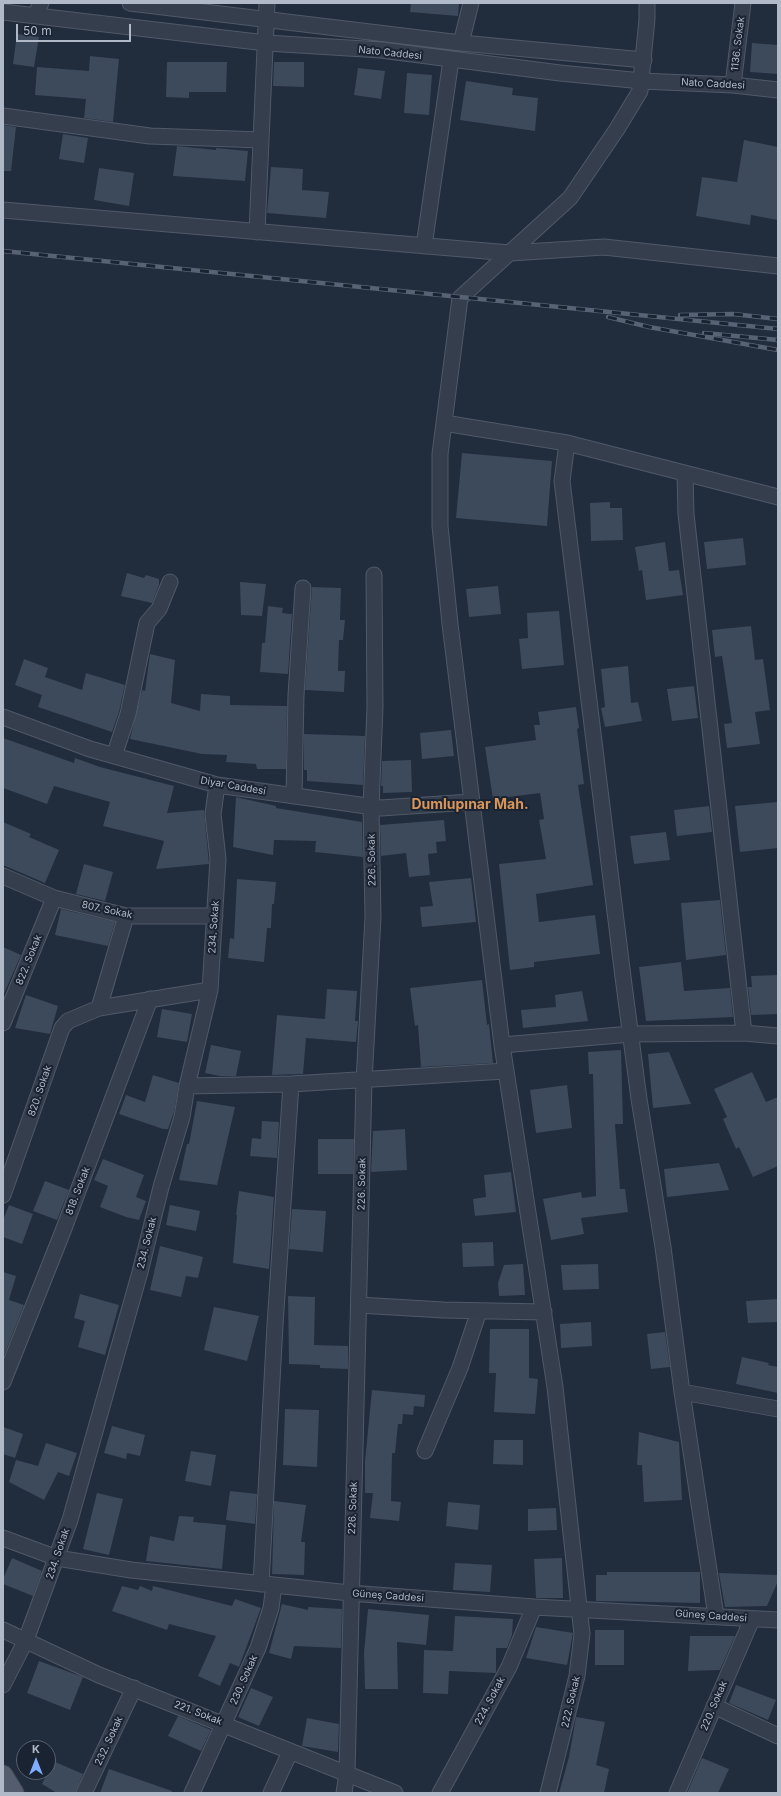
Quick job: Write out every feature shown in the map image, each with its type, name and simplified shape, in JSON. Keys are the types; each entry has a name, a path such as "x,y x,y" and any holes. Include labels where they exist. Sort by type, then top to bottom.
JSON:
{"main road":[{"path":"3,1775 14,1793"}],"street":[{"path":"130,3 266,18 461,43 644,60"},
{"path":"257,232 267,3"},
{"path":"461,43 471,3"},
{"name":"222. Sokak","path":"548,1793 577,1676 582,1634 580,1609 555,1386 502,1045 471,802 440,526 440,454 460,298 570,198 621,123 640,91 644,60 647,3"},
{"name":"1136. Sokak","path":"734,85 743,3"},
{"name":"Nato Caddesi","path":"3,12 38,10 266,43 381,50 560,73 642,81 734,85 778,90"},
{"path":"424,246 452,60"},
{"path":"3,116 150,136 261,140"},
{"path":"3,210 510,253 604,248 778,266"},
{"path":"444,423 567,443 778,497"},
{"path":"567,443 562,481 639,1099 663,1247 682,1392 716,1616"},
{"path":"685,473 686,521 744,1033"},
{"name":"226. Sokak","path":"344,1793 347,1773 350,1593 364,1081 373,918 371,807 375,707 374,575"},
{"path":"114,756 128,714 147,623 159,609 170,582"},
{"path":"294,796 296,695 303,588"},
{"name":"Diyar Caddesi","path":"3,717 90,750 217,785 381,808 471,802"},
{"name":"234. Sokak","path":"3,1685 26,1640 57,1558 72,1512 140,1272 161,1187 182,1117 187,1086 210,990 218,859 213,814 217,785"},
{"name":"807. Sokak","path":"3,876 54,898 126,916 215,916"},
{"name":"822. Sokak","path":"3,1022 54,898"},
{"path":"99,1008 126,916"},
{"name":"820. Sokak","path":"3,1195 62,1028 68,1021 99,1008 210,990"},
{"name":"818. Sokak","path":"3,1382 63,1231 150,999"},
{"path":"502,1045 631,1034 744,1033 778,1036"},
{"path":"187,1086 364,1081 506,1071"},
{"name":"230. Sokak","path":"192,1793 225,1724 258,1648 271,1608 268,1585 275,1325 291,1084"},
{"path":"359,1306 544,1312"},
{"path":"425,1451 460,1368 479,1311"},
{"path":"682,1392 778,1409"},
{"name":"Güneş Caddesi","path":"3,1538 57,1558 131,1570 268,1585 350,1593 534,1606 778,1620"},
{"name":"224. Sokak","path":"440,1793 509,1667 534,1606"},
{"name":"220. Sokak","path":"677,1793 752,1618"},
{"name":"221. Sokak","path":"3,1630 99,1675 395,1793"},
{"name":"232. Sokak","path":"84,1793 134,1688"},
{"path":"714,1706 778,1736"},
{"path":"271,1793 290,1752"}],"building":[{"path":"411,3 459,3 458,16 410,12"},
{"path":"17,34 39,37 34,67 13,64"},
{"path":"752,43 778,45 778,74 750,72"},
{"path":"90,56 119,59 113,122 84,118 86,99 35,95 37,67 89,71"},
{"path":"167,62 227,62 226,92 189,92 189,98 166,97"},
{"path":"274,62 304,62 304,87 273,86"},
{"path":"358,68 385,71 381,99 354,95"},
{"path":"407,73 432,75 429,115 404,113"},
{"path":"466,81 513,88 512,95 538,98 535,131 460,120"},
{"path":"3,125 16,127 11,171 3,171"},
{"path":"63,134 88,138 84,163 59,159"},
{"path":"744,140 778,147 778,220 751,215 750,225 696,216 702,177 737,182"},
{"path":"177,146 216,150 216,148 248,151 245,181 173,176"},
{"path":"271,167 303,169 302,190 329,192 326,218 267,213"},
{"path":"99,168 134,173 129,206 94,200"},
{"path":"462,453 552,461 547,526 456,518"},
{"path":"610,502 610,508 622,508 623,540 591,541 590,503"},
{"path":"743,538 746,565 707,569 704,542"},
{"path":"665,542 669,571 679,570 683,595 646,600 642,570 639,571 635,547"},
{"path":"127,573 144,578 146,575 159,579 159,585 152,603 121,596"},
{"path":"240,582 266,584 262,616 241,615"},
{"path":"498,586 501,614 469,617 466,589"},
{"path":"312,587 341,588 340,620 345,620 343,640 339,640 338,671 345,671 344,692 305,690"},
{"path":"268,606 283,608 282,613 292,614 288,674 260,672 262,643 265,643"},
{"path":"559,611 564,665 522,669 519,639 528,638 527,613"},
{"path":"751,626 755,660 763,659 770,710 755,712 760,744 727,748 724,724 732,723 722,656 715,657 712,630"},
{"path":"150,654 175,660 171,703 200,711 201,694 230,696 230,705 287,706 286,769 257,769 256,764 226,762 227,755 202,754 130,739 142,690 145,691"},
{"path":"24,659 48,668 45,677 82,690 86,673 125,685 119,712 112,732 38,707 42,695 15,685"},
{"path":"628,666 631,703 638,702 642,721 605,727 601,708 605,707 601,669"},
{"path":"694,686 698,718 672,721 667,689"},
{"path":"576,707 579,728 577,729 584,784 578,785 593,885 536,894 539,922 595,915 600,954 534,962 534,967 510,970 499,864 546,859 539,820 544,819 540,793 493,799 485,747 536,740 534,725 540,725 538,712"},
{"path":"451,730 454,756 422,759 420,733"},
{"path":"304,734 365,736 363,785 307,781 307,770 304,770"},
{"path":"3,738 74,763 75,758 100,767 174,786 167,813 204,810 209,864 156,869 164,841 103,826 110,802 54,786 47,804 3,788"},
{"path":"411,760 412,792 383,793 383,786 381,786 382,761"},
{"path":"236,797 276,806 276,808 362,822 363,857 315,852 316,841 274,840 273,855 233,847"},
{"path":"778,802 778,848 740,852 735,806"},
{"path":"709,806 712,832 677,836 674,810"},
{"path":"444,820 446,841 436,842 437,853 428,854 430,875 409,877 406,853 381,856 380,825"},
{"path":"3,822 31,834 29,837 59,850 45,883 3,865"},
{"path":"666,832 670,860 634,864 630,836"},
{"path":"84,864 113,872 105,901 76,894"},
{"path":"471,878 476,922 422,927 420,907 433,906 429,882"},
{"path":"237,879 276,882 274,904 272,904 271,928 267,928 264,962 228,958 230,938 234,939"},
{"path":"720,900 726,955 686,960 681,903"},
{"path":"61,909 115,922 108,946 55,935"},
{"path":"3,947 21,955 3,996"},
{"path":"681,962 684,991 730,988 733,1017 646,1021 639,967"},
{"path":"778,975 778,1014 751,1015 748,987 752,987 751,976"},
{"path":"482,980 493,1063 421,1067 418,1025 415,1026 410,988"},
{"path":"327,989 357,991 355,1021 358,1021 356,1042 306,1038 303,1074 272,1075 277,1015 325,1019"},
{"path":"582,991 588,1021 523,1028 521,1010 556,1007 555,995"},
{"path":"26,995 58,1006 50,1034 15,1028"},
{"path":"162,1009 192,1014 187,1042 157,1037"},
{"path":"211,1045 241,1051 236,1076 220,1076 205,1073"},
{"path":"621,1050 623,1124 615,1124 620,1189 625,1189 628,1212 581,1218 584,1234 551,1240 543,1199 581,1192 582,1198 596,1196 593,1074 589,1074 588,1052"},
{"path":"669,1052 691,1104 653,1108 648,1054"},
{"path":"752,1072 766,1102 778,1097 778,1166 753,1177 739,1147 736,1149 723,1119 727,1117 714,1089"},
{"path":"153,1075 179,1083 174,1112 168,1129 163,1129 119,1114 126,1095 145,1102"},
{"path":"567,1085 572,1128 536,1133 530,1090"},
{"path":"197,1101 235,1107 217,1185 179,1180 187,1144 189,1144"},
{"path":"262,1121 279,1122 277,1158 250,1156 252,1138 261,1139"},
{"path":"405,1129 407,1170 371,1172 373,1131"},
{"path":"318,1139 354,1139 353,1174 318,1174"},
{"path":"103,1159 144,1175 136,1197 146,1201 139,1220 126,1217 100,1207 108,1186 94,1180"},
{"path":"719,1163 729,1190 667,1197 664,1169"},
{"path":"511,1172 516,1212 475,1216 473,1199 486,1197 484,1175"},
{"path":"45,1181 69,1190 57,1220 33,1211"},
{"path":"239,1191 274,1197 269,1269 233,1263"},
{"path":"9,1205 33,1214 22,1244 3,1237 3,1220"},
{"path":"170,1205 200,1211 196,1231 166,1225"},
{"path":"292,1209 326,1211 323,1252 289,1249"},
{"path":"493,1242 494,1266 463,1267 462,1243"},
{"path":"160,1246 203,1257 198,1278 186,1276 181,1297 150,1290"},
{"path":"523,1264 525,1295 499,1296 498,1283 504,1265"},
{"path":"598,1264 599,1289 563,1290 561,1265"},
{"path":"3,1272 16,1276 9,1300 24,1305 3,1358"},
{"path":"80,1294 119,1305 105,1355 78,1347 85,1321 74,1318"},
{"path":"288,1296 315,1297 314,1345 348,1346 348,1369 320,1368 320,1365 289,1364"},
{"path":"778,1299 778,1322 748,1323 746,1301"},
{"path":"214,1307 259,1316 247,1361 204,1350"},
{"path":"591,1322 592,1346 561,1348 560,1324"},
{"path":"490,1329 529,1329 529,1378 538,1379 535,1414 494,1412 496,1373 489,1373"},
{"path":"665,1332 670,1367 651,1369 647,1334"},
{"path":"742,1357 769,1363 768,1365 778,1367 778,1393 736,1384"},
{"path":"372,1390 425,1395 424,1407 414,1406 413,1415 403,1414 402,1424 398,1424 395,1453 392,1453 391,1501 401,1502 399,1521 370,1518 373,1493 365,1493 365,1461"},
{"path":"285,1409 319,1410 317,1467 283,1465"},
{"path":"112,1426 145,1435 140,1456 127,1453 126,1459 104,1453"},
{"path":"3,1427 23,1434 15,1458 3,1454"},
{"path":"639,1432 679,1442 682,1500 644,1502 642,1465 637,1465"},
{"path":"494,1440 523,1440 523,1465 493,1464"},
{"path":"46,1443 77,1453 69,1476 58,1472 44,1500 9,1482 16,1460 38,1466"},
{"path":"191,1451 216,1455 211,1486 185,1481"},
{"path":"230,1491 257,1494 255,1524 226,1520"},
{"path":"97,1493 123,1499 109,1555 83,1549"},
{"path":"274,1501 306,1505 301,1542 305,1542 304,1575 272,1574"},
{"path":"448,1502 480,1505 478,1530 446,1526"},
{"path":"556,1508 557,1530 528,1531 528,1509"},
{"path":"179,1516 194,1517 193,1522 226,1525 222,1569 146,1561 150,1536 174,1541"},
{"path":"12,1558 42,1571 33,1596 3,1584 3,1579"},
{"path":"562,1558 563,1598 536,1598 534,1559"},
{"path":"455,1563 492,1565 490,1592 453,1590"},
{"path":"607,1572 700,1572 700,1603 596,1601 596,1575 607,1575"},
{"path":"719,1573 778,1575 778,1581 767,1606 725,1607"},
{"path":"122,1586 138,1590 140,1586 152,1591 153,1586 232,1606 235,1599 261,1608 239,1667 230,1663 220,1686 198,1676 216,1636 169,1624 167,1630 112,1611"},
{"path":"282,1604 308,1610 308,1607 342,1609 341,1648 294,1646 291,1659 269,1653"},
{"path":"368,1609 429,1615 426,1645 397,1642 398,1689 365,1689 364,1653"},
{"path":"455,1616 513,1619 512,1635 507,1648 496,1648 496,1673 449,1671 448,1694 423,1693 424,1650 453,1651"},
{"path":"536,1627 573,1633 567,1665 526,1658"},
{"path":"595,1630 624,1630 624,1665 595,1665"},
{"path":"690,1636 735,1636 720,1670 688,1671"},
{"path":"39,1661 83,1677 70,1710 27,1693"},
{"path":"736,1685 776,1700 768,1720 729,1703"},
{"path":"251,1688 273,1697 259,1726 238,1717"},
{"path":"178,1716 211,1730 201,1751 168,1736"},
{"path":"576,1717 605,1722 596,1765 609,1769 604,1793 559,1793 569,1757"},
{"path":"307,1718 339,1724 338,1752 302,1746"},
{"path":"702,1758 729,1769 718,1793 687,1793"},
{"path":"56,1762 83,1774 75,1793 57,1793 42,1784 44,1780 56,1780"},
{"path":"109,1769 172,1791 172,1793 100,1793"}],"railway":[{"path":"3,251 778,329"},
{"path":"680,315 733,314 778,319"},
{"path":"608,317 649,327 778,350"},
{"path":"704,333 778,340"}],"district":[{"name":"Dumlupınar Mah.","path":"470,805"}]}
